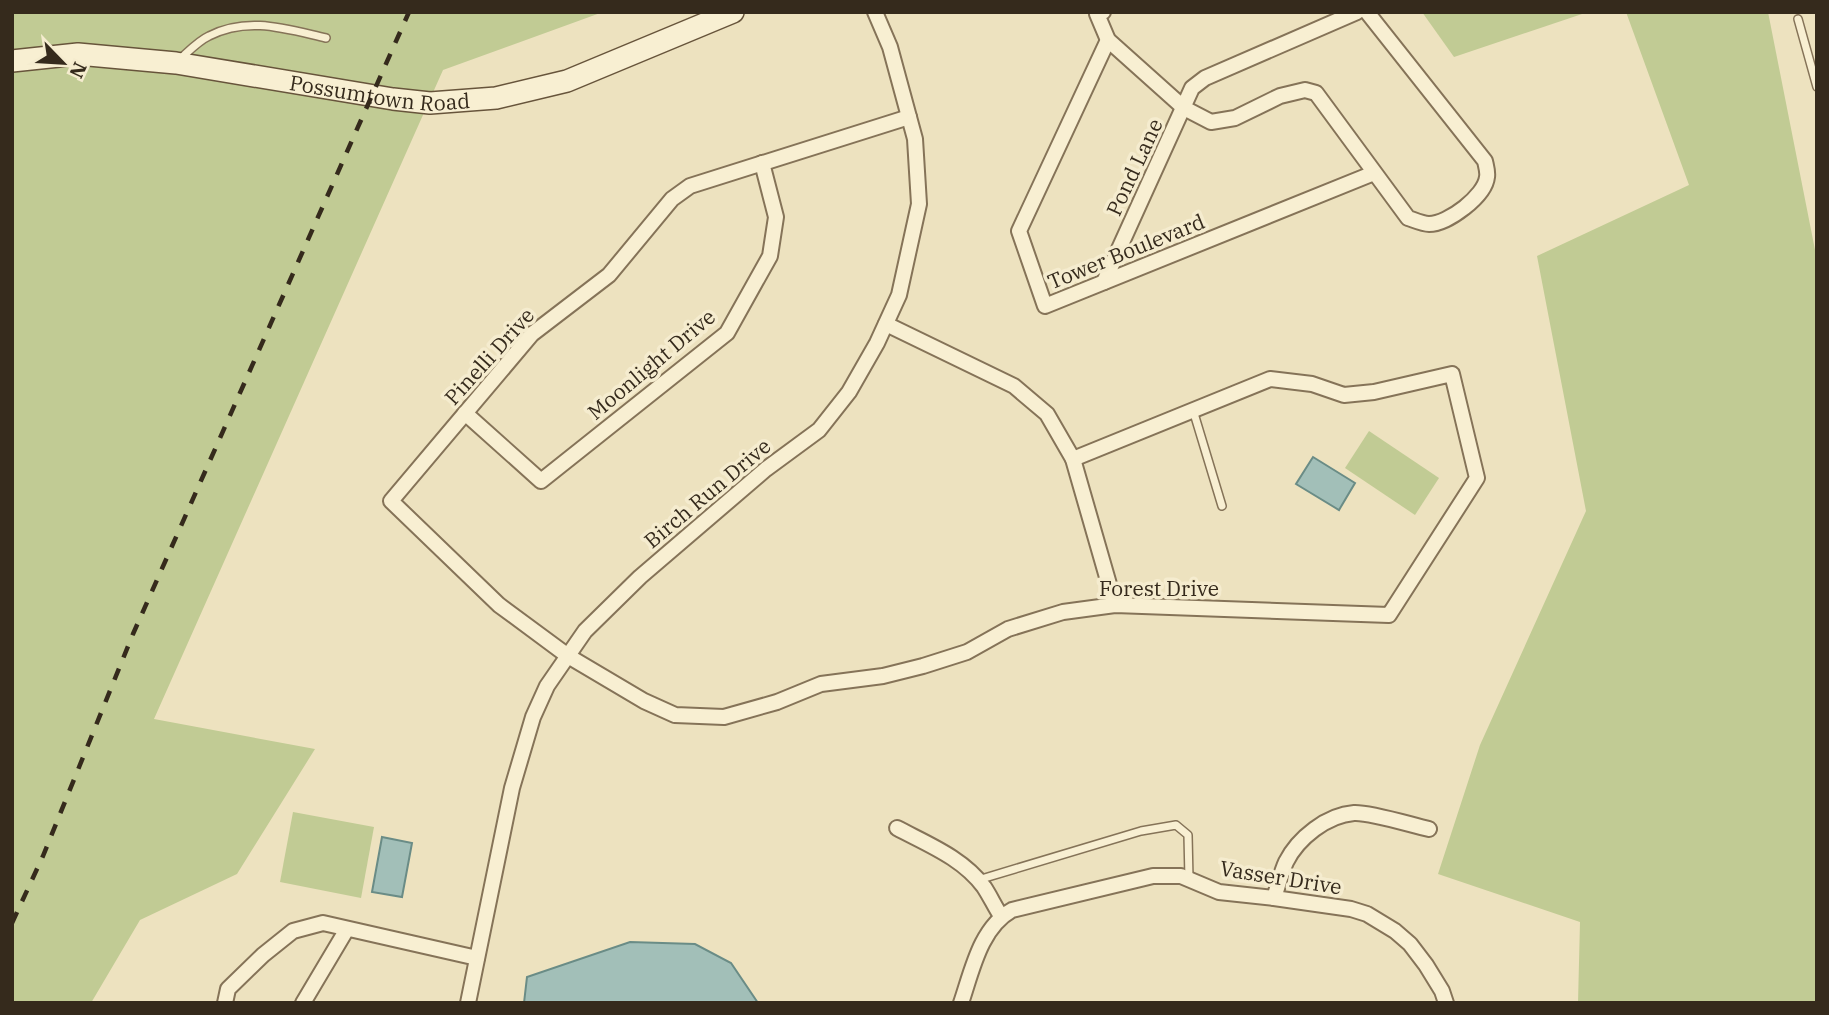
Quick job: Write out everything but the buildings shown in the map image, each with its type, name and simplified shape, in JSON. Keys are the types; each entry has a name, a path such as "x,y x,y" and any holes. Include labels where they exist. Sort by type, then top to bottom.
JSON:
{"main road":[{"name":"Possumtown Road","path":"12,61 78,54 176,63 430,103 496,98 567,81 733,12"}],"street":[{"name":"Birch Run Drive","path":"468,1003 512,788 533,717 547,686 585,631 640,577 766,469 819,430 849,392 900,295 919,204 915,139 890,47 876,12"},
{"name":"Pond Lane","path":"1104,282 1192,88 1205,78 1357,12"},
{"path":"1098,13 1108,40 1184,108 1210,122 1236,118 1280,96 1304,90 1316,93 1408,218 1430,224 1462,210 1477,195 1487,179 1485,161 1367,12"},
{"name":"Tower Boulevard","path":"1108,40 1019,232 1045,306 1374,173"},
{"name":"Pinelli Drive","path":"568,656 499,605 391,501 532,334 609,275 672,199 690,186 909,117"},
{"name":"Moonlight Drive","path":"465,413 541,481 727,333 770,256 776,217 762,163"},
{"path":"886,324 1013,386 1047,414 1073,459 1115,605"},
{"name":"Forest Drive","path":"568,656 645,701 675,715 724,717 777,702 821,684 883,676 923,666 967,652 1008,629 1063,612 1115,605 1389,615 1477,478 1452,374 1374,392 1345,395 1312,384 1270,379 1193,411"},
{"path":"1073,459 1193,411"},
{"path":"1274,898 1287,861 1303,839 1335,817 1355,813 1429,829"},
{"path":"897,828 954,859 978,880 1001,916 984,941 961,1003"},
{"name":"Vasser Drive","path":"1001,916 1012,910 1153,876 1167,875 1189,879 1219,892 1351,909 1367,914 1395,931 1409,944 1426,965 1446,1003"},
{"path":"225,1003 228,989 262,955 293,931 323,923 477,958"},
{"path":"303,1003 347,929"}],"lane":[{"path":"1798,19 1817,87"},
{"path":"176,63 207,36 229,29 266,24 326,38"},
{"path":"1193,411 1222,506"},
{"path":"978,880 1141,831 1176,825 1188,835 1189,879"}],"green space":[{"path":"12,12 603,12 443,70 154,719 315,749 237,874 140,920 91,1003 12,1003"},
{"path":"1422,12 1588,12 1454,57"},
{"path":"1626,12 1768,12 1817,260 1817,1003 1578,1003 1580,922 1438,874 1480,745 1586,511 1537,256 1689,185"},
{"path":"1369,431 1439,478 1415,515 1345,468"},
{"path":"293,812 374,827 361,898 280,882"}],"water":[{"path":"1313,457 1355,483 1339,510 1296,484"},
{"path":"382,837 412,843 402,897 372,892"},
{"path":"630,942 695,944 731,963 758,1003 524,1003 527,977"}],"railway":[{"path":"12,923 43,856 133,634 409,12"}]}
